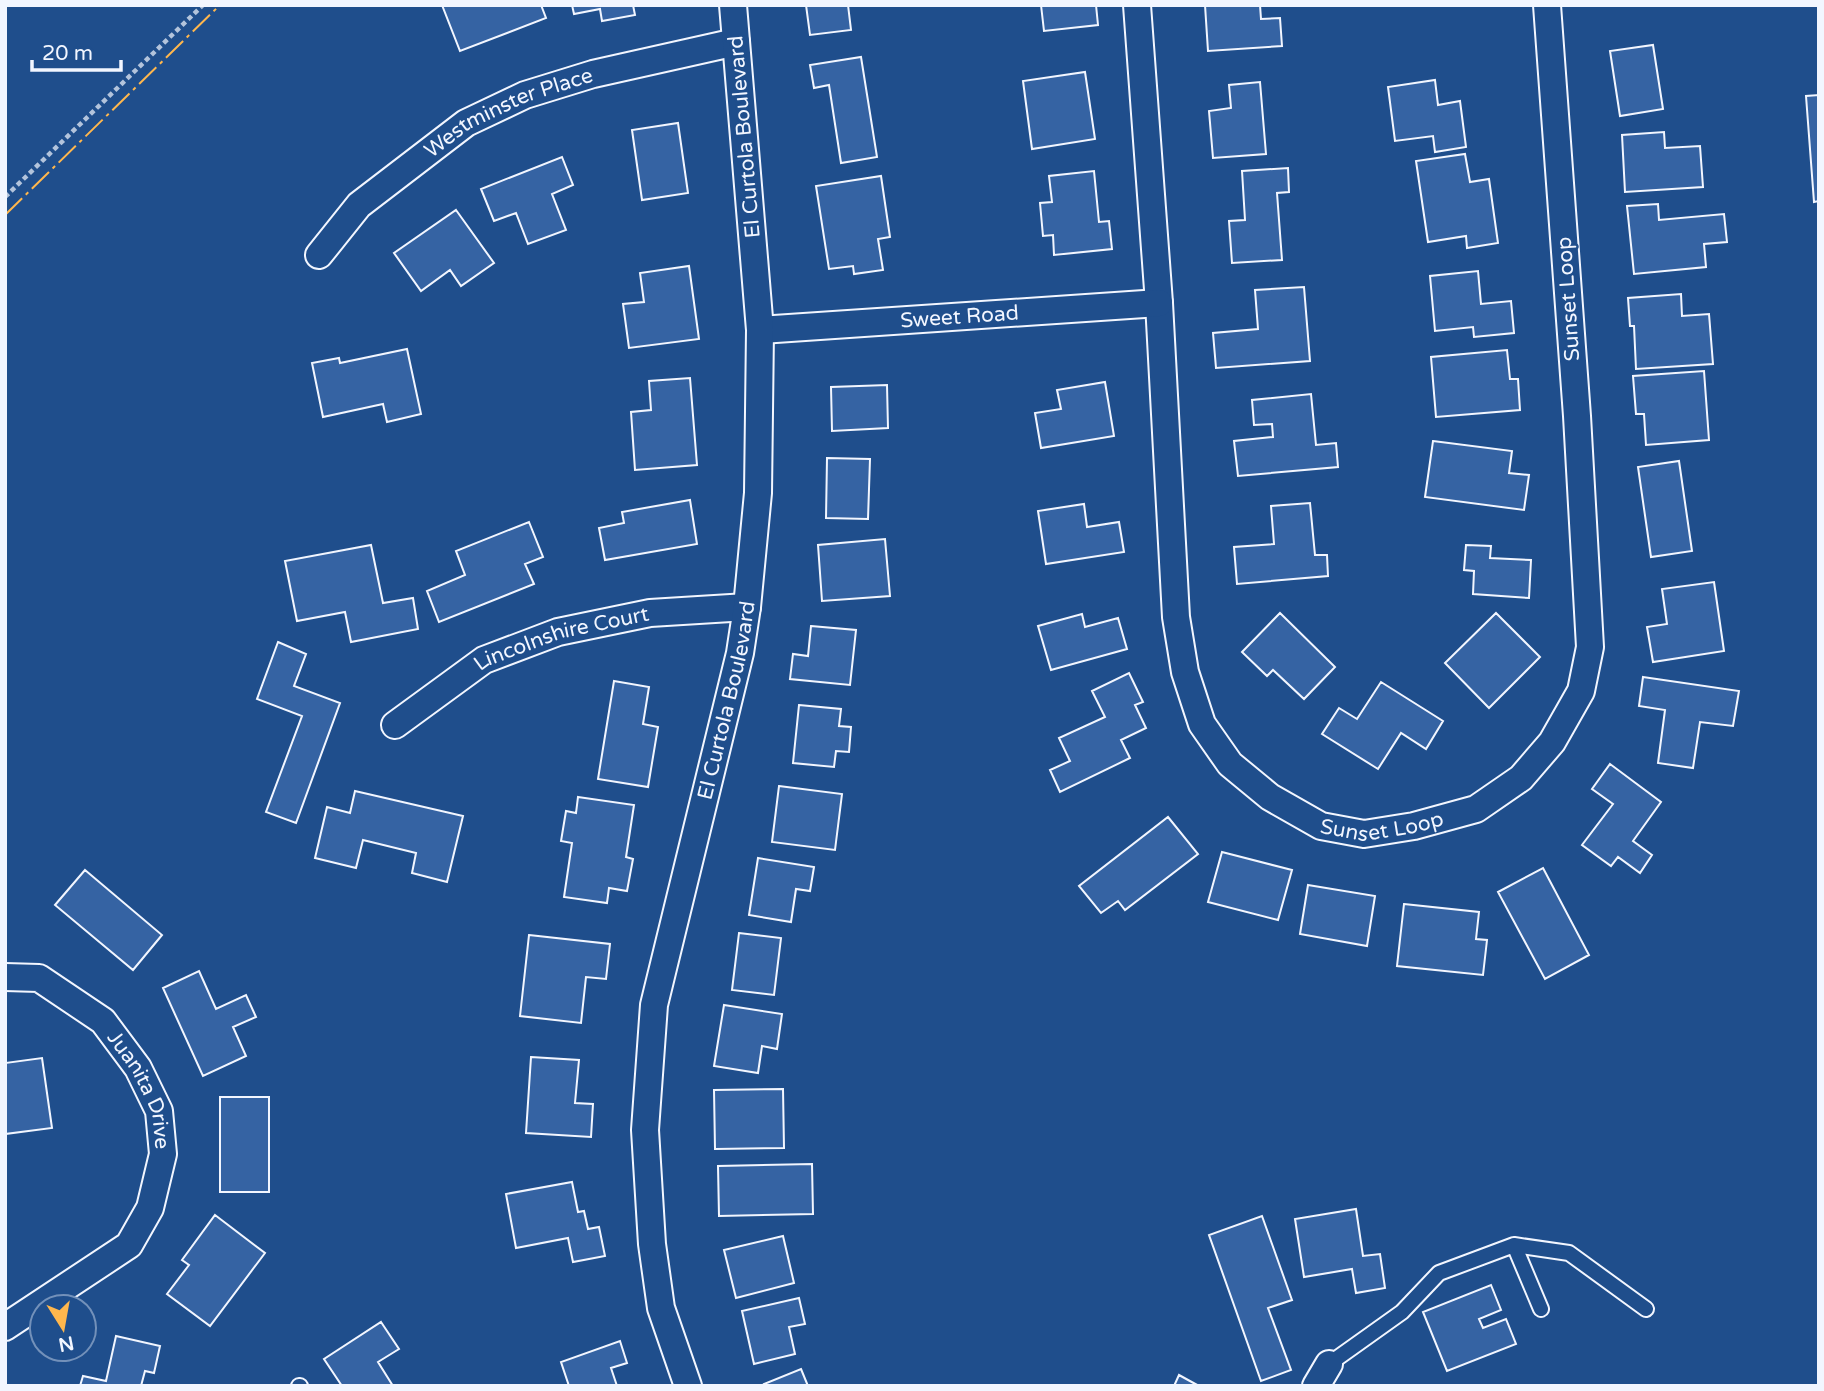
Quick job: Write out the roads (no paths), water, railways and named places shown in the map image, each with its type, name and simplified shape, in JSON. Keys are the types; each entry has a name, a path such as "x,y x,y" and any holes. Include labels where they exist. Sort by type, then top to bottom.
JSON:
{"street":[{"name":"El Curtola Boulevard","path":"688,1386 661,1308 652,1244 645,1130 654,1005 737,667 747,607 758,492 760,330 733,5"},
{"name":"Sunset Loop","path":"1138,5 1176,617 1185,672 1202,724 1230,764 1270,797 1321,826 1364,834 1414,826 1476,809 1521,778 1552,742 1581,691 1590,647 1577,416 1547,5"},
{"name":"Westminster Place","path":"318,255 359,205 466,123 525,95 593,74 736,42"},
{"name":"Sweet Road","path":"760,330 1158,303"},
{"name":"Lincolnshire Court","path":"396,724 484,660 558,632 650,613 747,607"},
{"name":"Juanita Drive","path":"5,977 39,978 103,1021 138,1068 159,1111 163,1154 150,1208 129,1245 5,1327"}],"lane":[{"path":"1514,1245 1541,1309"},
{"path":"1322,1375 1402,1312 1439,1273 1514,1245 1569,1253 1646,1309"}]}
